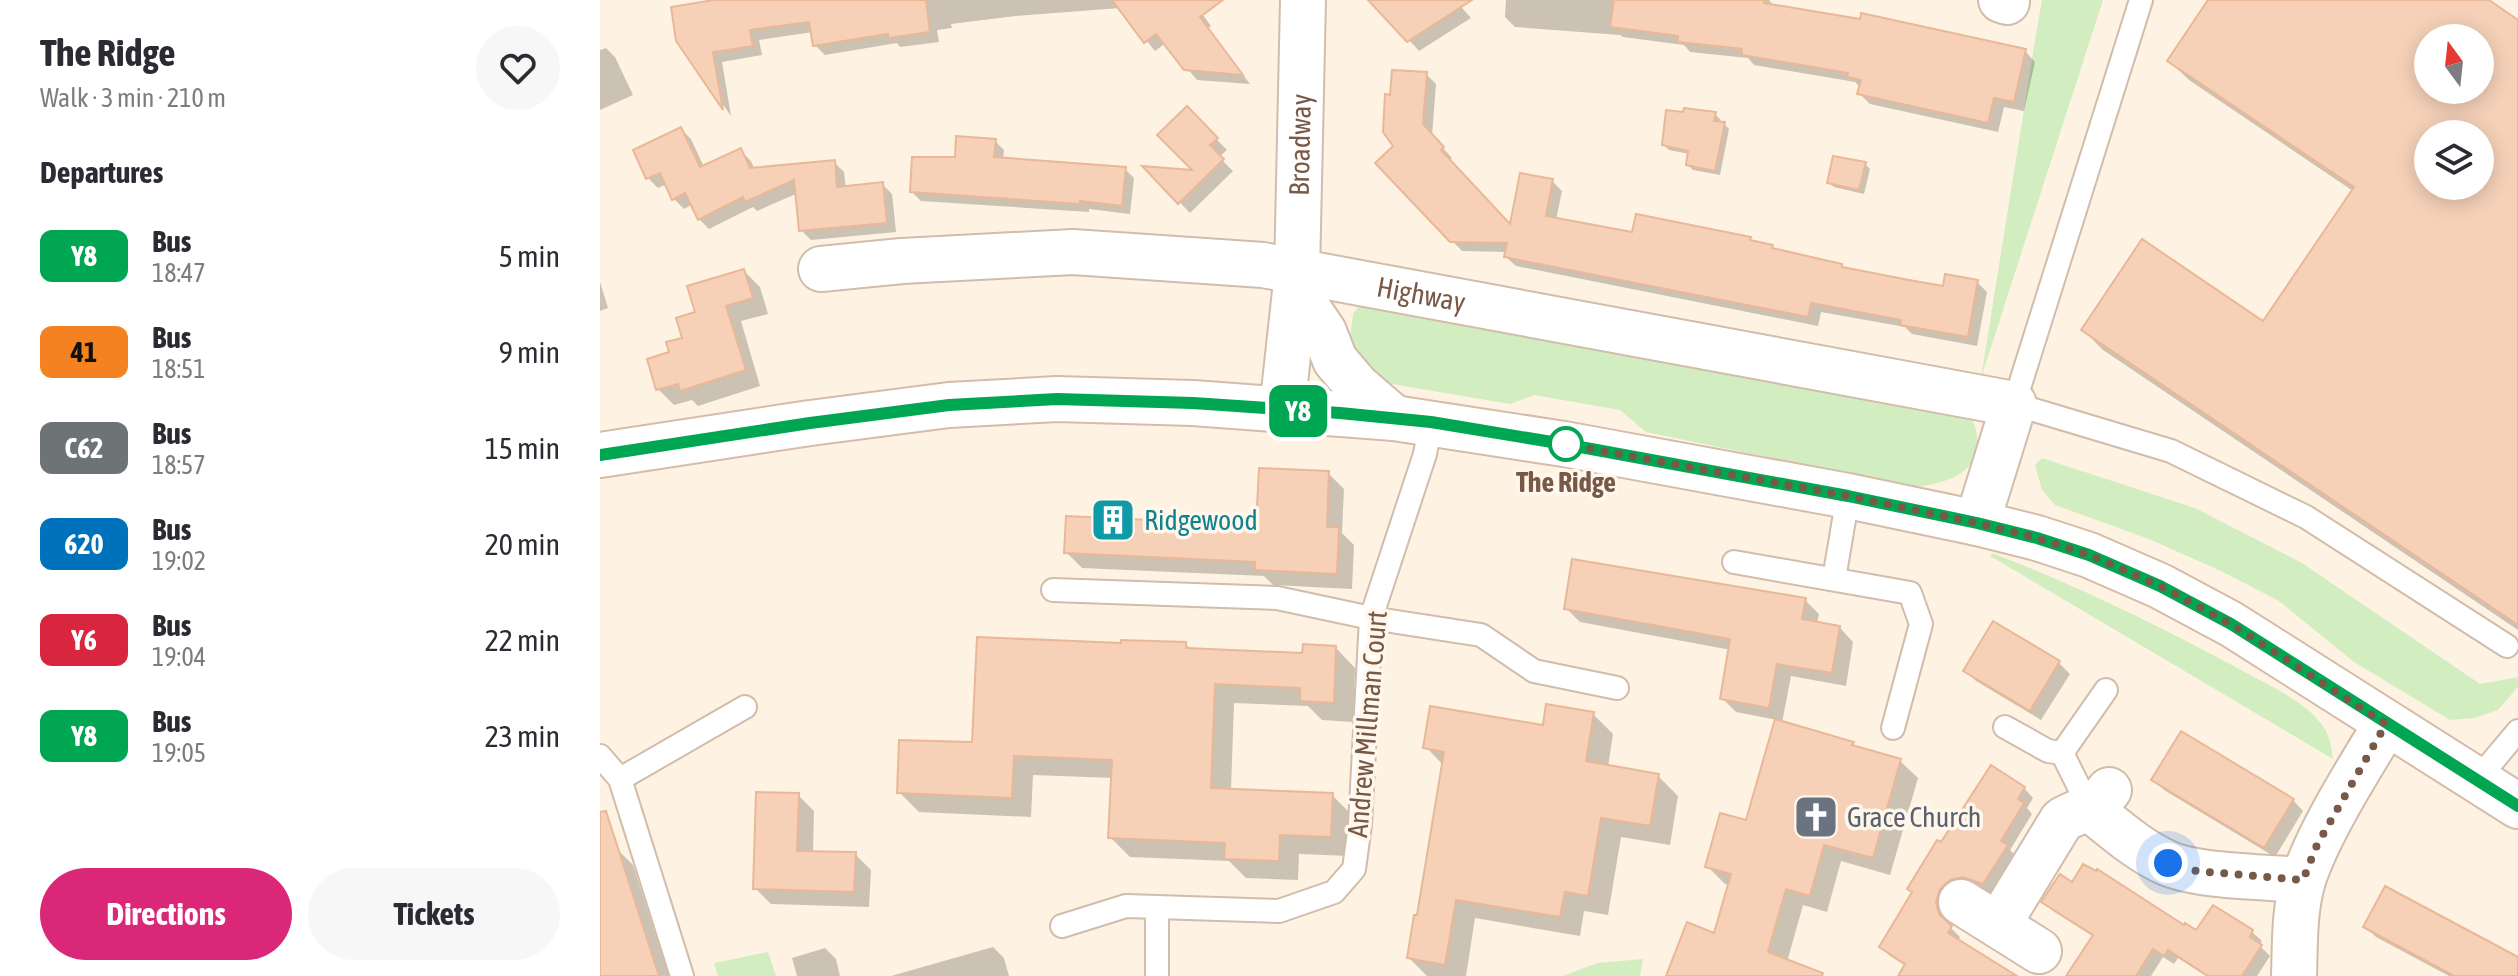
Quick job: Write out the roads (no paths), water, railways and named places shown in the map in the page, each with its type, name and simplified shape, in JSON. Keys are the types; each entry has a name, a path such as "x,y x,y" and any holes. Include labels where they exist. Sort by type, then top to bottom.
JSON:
{"street":[{"name":"Broadway","path":"1282,410 1296,281 1303,0"},
{"name":"Highway","path":"821,269 902,261 1073,252 1263,265 1296,281 2014,404"},
{"path":"1296,281 1324,332 1335,360 1357,386 1412,420"},
{"path":"600,455 810,423 977,402 1057,399 1193,403 1412,420 1564,444 1977,523 2089,555 2160,586 2231,624 2518,806"},
{"path":"1977,523 2014,404"},
{"path":"2294,976 2303,880 2317,845 2386,724"},
{"path":"1998,925 2062,820 2099,800 2140,847 2168,863 2196,871 2303,880"},
{"path":"1961,902 2039,951"}],"lane":[{"path":"2141,0 2014,404 2171,451 2306,517 2507,646"},
{"name":"Andrew Millman Court","path":"1062,926 1126,906 1279,911 1334,892 1354,869 1360,825 1371,618 1425,454 1412,420"},
{"path":"1834,579 1848,496"},
{"path":"1734,562 1910,593 1921,624 1893,728"},
{"path":"1053,590 1277,598 1371,618 1481,635 1534,671 1617,688"},
{"path":"2062,753 2106,690"},
{"path":"620,779 745,707"},
{"path":"2005,727 2048,751 2062,753 2099,800"},
{"path":"2476,781 2518,731"},
{"path":"600,756 620,779 682,976"},
{"path":"1157,907 1157,976"}],"place":[{"name":"The Ridge","path":"1566,444"},
{"name":"Ridgewood","path":"1113,520"},
{"name":"Grace Church","path":"1816,817"}]}
